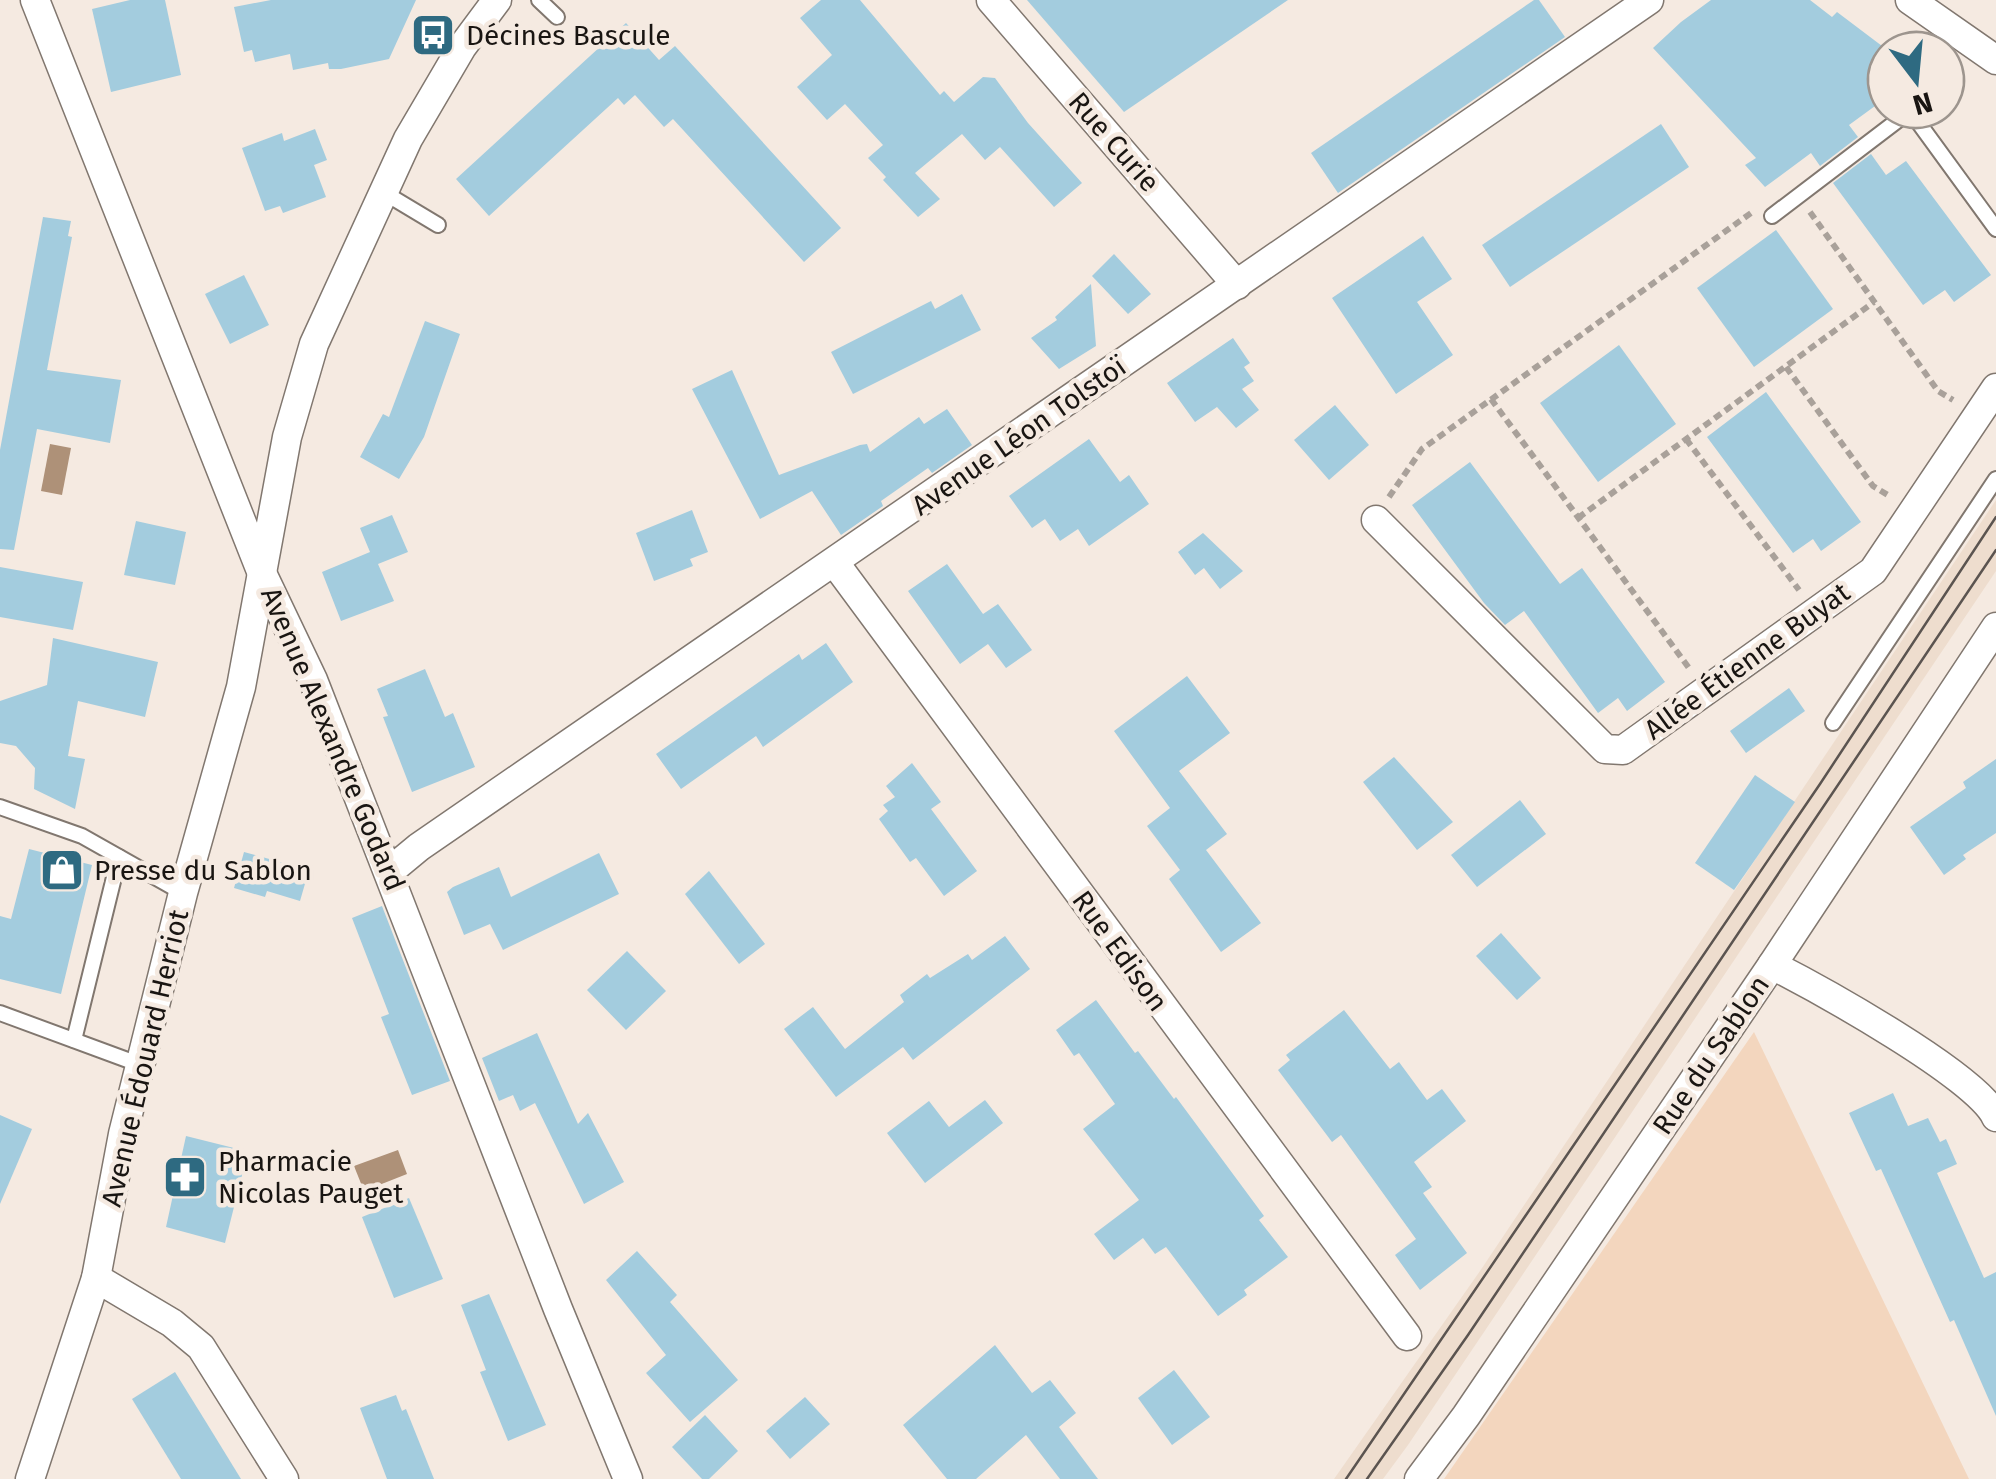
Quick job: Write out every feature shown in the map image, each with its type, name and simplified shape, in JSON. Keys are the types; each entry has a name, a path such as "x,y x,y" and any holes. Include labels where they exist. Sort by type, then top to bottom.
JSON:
{"street":[{"name":"Avenue Alexandre Godard","path":"35,0 262,571 314,680 628,1479"},
{"name":"Avenue Édouard Herriot","path":"30,1479 96,1278 123,1134 183,893 240,688 286,437 314,344 408,139 462,47 496,0"},
{"name":"Rue Curie","path":"991,0 1237,285"},
{"name":"Avenue Léon Tolstoï","path":"390,871 418,847 835,564 1649,0"},
{"path":"1910,0 1996,60"},
{"name":"Allée Étienne Buyat","path":"1376,520 1606,749 1623,750 1873,571 1996,388"},
{"name":"Rue Edison","path":"835,564 1407,1336"},
{"name":"Rue du Sablon","path":"1420,1479 1772,965 1996,627"},
{"path":"1772,965 1842,1004 1971,1086 1992,1108 1996,1118"},
{"path":"96,1278 172,1323 201,1346 284,1479"}],"lane":[{"path":"539,0 557,17"},
{"path":"1772,216 1910,111 1996,229"},
{"path":"383,192 438,225"},
{"path":"1833,723 1996,479"},
{"path":"0,807 82,836 183,893"},
{"path":"74,1040 118,856"},
{"path":"0,1013 141,1064"}],"path":[{"path":"1798,195 1938,391 1978,416"},
{"path":"1376,520 1398,479 1422,449 1760,208 1772,216"},
{"path":"1578,518 1874,302"},
{"path":"1786,367 1873,486 1914,510"},
{"path":"1491,399 1706,691"},
{"path":"1686,439 1816,612"}],"shaded area":[{"path":"50,444 71,448 62,495 41,491"},
{"path":"1996,500 1996,571 1408,1445 1383,1479 1334,1479 1480,1271"},
{"path":"1754,1032 1969,1479 1444,1479"},
{"path":"398,1150 407,1174 364,1191 354,1166"}],"building":[{"path":"130,0 165,0 181,75 111,92 92,9"},
{"path":"271,0 416,0 389,59 341,69 329,69 328,63 293,70 290,54 255,62 252,50 244,52 234,7"},
{"path":"821,0 860,0 940,95 944,91 954,102 983,77 995,78 1028,123 1082,183 1054,207 1000,147 985,160 962,134 915,173 940,199 918,217 868,158 883,145 845,104 827,120 797,87 832,55 800,18"},
{"path":"1027,0 1288,0 1124,112"},
{"path":"1539,0 1565,37 1338,193 1311,153"},
{"path":"1711,0 1810,0 1832,17 1837,12 1866,34 1866,113 1849,125 1858,137 1820,166 1811,153 1765,187 1745,165 1756,158 1653,48"},
{"path":"626,23 659,60 675,46 841,228 804,262 673,119 664,127 635,95 624,105 618,98 489,216 456,179"},
{"path":"1661,124 1689,167 1510,287 1482,245"},
{"path":"315,129 327,160 314,165 326,197 283,213 280,206 265,211 242,148 282,133 284,141"},
{"path":"1871,154 1886,175 1906,161 1991,275 1954,302 1945,290 1923,305 1833,183"},
{"path":"43,217 71,221 68,236 72,237 47,370 121,380 110,443 37,429 14,550 0,549 0,450"},
{"path":"1776,230 1833,309 1754,367 1697,288"},
{"path":"1423,236 1452,279 1417,302 1453,355 1396,394 1332,298"},
{"path":"1114,254 1151,294 1128,314 1092,276"},
{"path":"244,275 269,325 230,344 205,294"},
{"path":"1091,284 1096,346 1059,369 1031,338 1057,320 1055,317"},
{"path":"962,294 981,330 853,394 831,352 931,301 935,309"},
{"path":"425,321 460,334 424,437 399,479 360,457 383,414 389,417"},
{"path":"1233,338 1250,363 1244,367 1254,381 1242,389 1259,410 1236,428 1217,407 1195,422 1167,383"},
{"path":"1619,345 1676,424 1598,482 1540,403"},
{"path":"732,370 779,475 860,445 867,444 870,452 919,417 924,424 947,409 972,445 932,473 928,468 841,535 812,491 760,519 692,389"},
{"path":"1766,392 1861,522 1821,551 1813,539 1793,553 1707,437"},
{"path":"1335,405 1369,445 1329,480 1294,440"},
{"path":"1089,439 1120,482 1129,475 1149,504 1089,546 1078,529 1060,541 1045,519 1032,528 1009,496"},
{"path":"1470,462 1560,584 1582,568 1665,682 1627,711 1618,698 1598,713 1524,611 1505,625 1484,603 1412,505"},
{"path":"692,510 708,552 690,559 693,566 654,581 636,533"},
{"path":"392,515 408,552 378,564 394,601 341,621 322,572 370,552 360,528"},
{"path":"136,521 186,532 175,585 124,575"},
{"path":"1203,533 1243,571 1220,589 1204,568 1195,575 1178,552"},
{"path":"947,564 983,614 998,604 1032,650 1006,668 988,644 960,664 908,591"},
{"path":"0,567 83,582 73,630 0,617"},
{"path":"53,638 158,662 145,717 78,701 68,756 85,759 75,809 34,789 35,768 16,746 0,743 0,701 47,685"},
{"path":"826,643 853,682 763,747 756,736 681,789 656,754 799,654 802,660"},
{"path":"425,669 445,717 453,713 475,767 412,792 383,717 388,716 377,689"},
{"path":"1187,676 1230,733 1179,771 1227,834 1206,850 1261,923 1221,952 1169,879 1180,870 1147,826 1170,808 1114,731"},
{"path":"1789,688 1805,711 1746,753 1730,731"},
{"path":"1394,757 1453,822 1417,850 1363,782"},
{"path":"1996,759 1996,833 1963,855 1966,859 1944,875 1910,827 1966,788 1963,782"},
{"path":"912,763 941,802 931,809 977,871 944,896 916,858 910,862 879,819 888,811 883,805 895,797 886,786"},
{"path":"1755,775 1795,802 1734,890 1695,863"},
{"path":"1520,800 1546,834 1477,887 1451,855"},
{"path":"29,849 92,865 61,994 0,979 0,916 11,919"},
{"path":"244,852 309,870 300,901 267,891 265,897 234,888"},
{"path":"599,853 619,894 503,950 490,924 464,935 447,892 453,887 499,867 511,897"},
{"path":"709,871 765,944 739,964 685,894"},
{"path":"382,906 450,1081 412,1095 381,1017 389,1014 352,918"},
{"path":"1501,933 1541,978 1517,1000 1476,956"},
{"path":"1005,936 1030,969 913,1060 903,1047 836,1097 784,1029 813,1007 845,1049 904,1002 900,995 927,974 930,978 968,954 972,960"},
{"path":"627,951 666,991 626,1030 587,990"},
{"path":"1096,1000 1135,1053 1138,1051 1176,1097 1264,1216 1259,1220 1288,1257 1244,1290 1247,1295 1218,1316 1166,1247 1155,1254 1143,1238 1114,1260 1094,1234 1139,1200 1083,1129 1115,1104 1079,1053 1074,1056 1056,1030"},
{"path":"1344,1010 1390,1069 1399,1062 1427,1100 1442,1089 1466,1121 1414,1162 1432,1187 1423,1193 1467,1253 1420,1290 1395,1255 1416,1239 1341,1135 1332,1142 1278,1070 1290,1060 1286,1055"},
{"path":"537,1033 578,1124 588,1113 624,1182 584,1204 535,1103 520,1111 513,1095 499,1101 482,1058"},
{"path":"1893,1093 1908,1126 1928,1118 1940,1142 1946,1139 1957,1164 1937,1173 1984,1278 1996,1272 1996,1416 1881,1169 1876,1171 1849,1113"},
{"path":"985,1100 1003,1123 925,1183 887,1133 929,1101 949,1127"},
{"path":"0,1115 32,1129 0,1204"},
{"path":"186,1136 234,1148 231,1160 245,1163 225,1243 166,1227"},
{"path":"409,1198 443,1279 394,1298 362,1217"},
{"path":"637,1251 677,1295 670,1302 738,1380 690,1422 646,1373 666,1355 606,1280"},
{"path":"489,1294 546,1425 508,1441 480,1372 486,1370 461,1305"},
{"path":"995,1345 1032,1393 1050,1380 1076,1413 1059,1427 1098,1479 1060,1479 1026,1435 976,1479 947,1479 903,1425"},
{"path":"1174,1370 1210,1417 1172,1445 1138,1398"},
{"path":"175,1372 241,1479 181,1479 132,1399"},
{"path":"396,1395 402,1411 406,1409 434,1479 387,1479 360,1408"},
{"path":"805,1397 830,1424 790,1459 766,1431"},
{"path":"705,1415 738,1451 709,1479 702,1479 672,1447"}],"tram line":[{"path":"1346,1479 1820,784 1996,517"},
{"path":"1367,1479 1996,550"}],"place":[{"name":"Décines Bascule","path":"433,35"},
{"name":"Presse du Sablon","path":"62,870"},
{"name":"Pharmacie Nicolas Pauget","path":"185,1177"}]}
